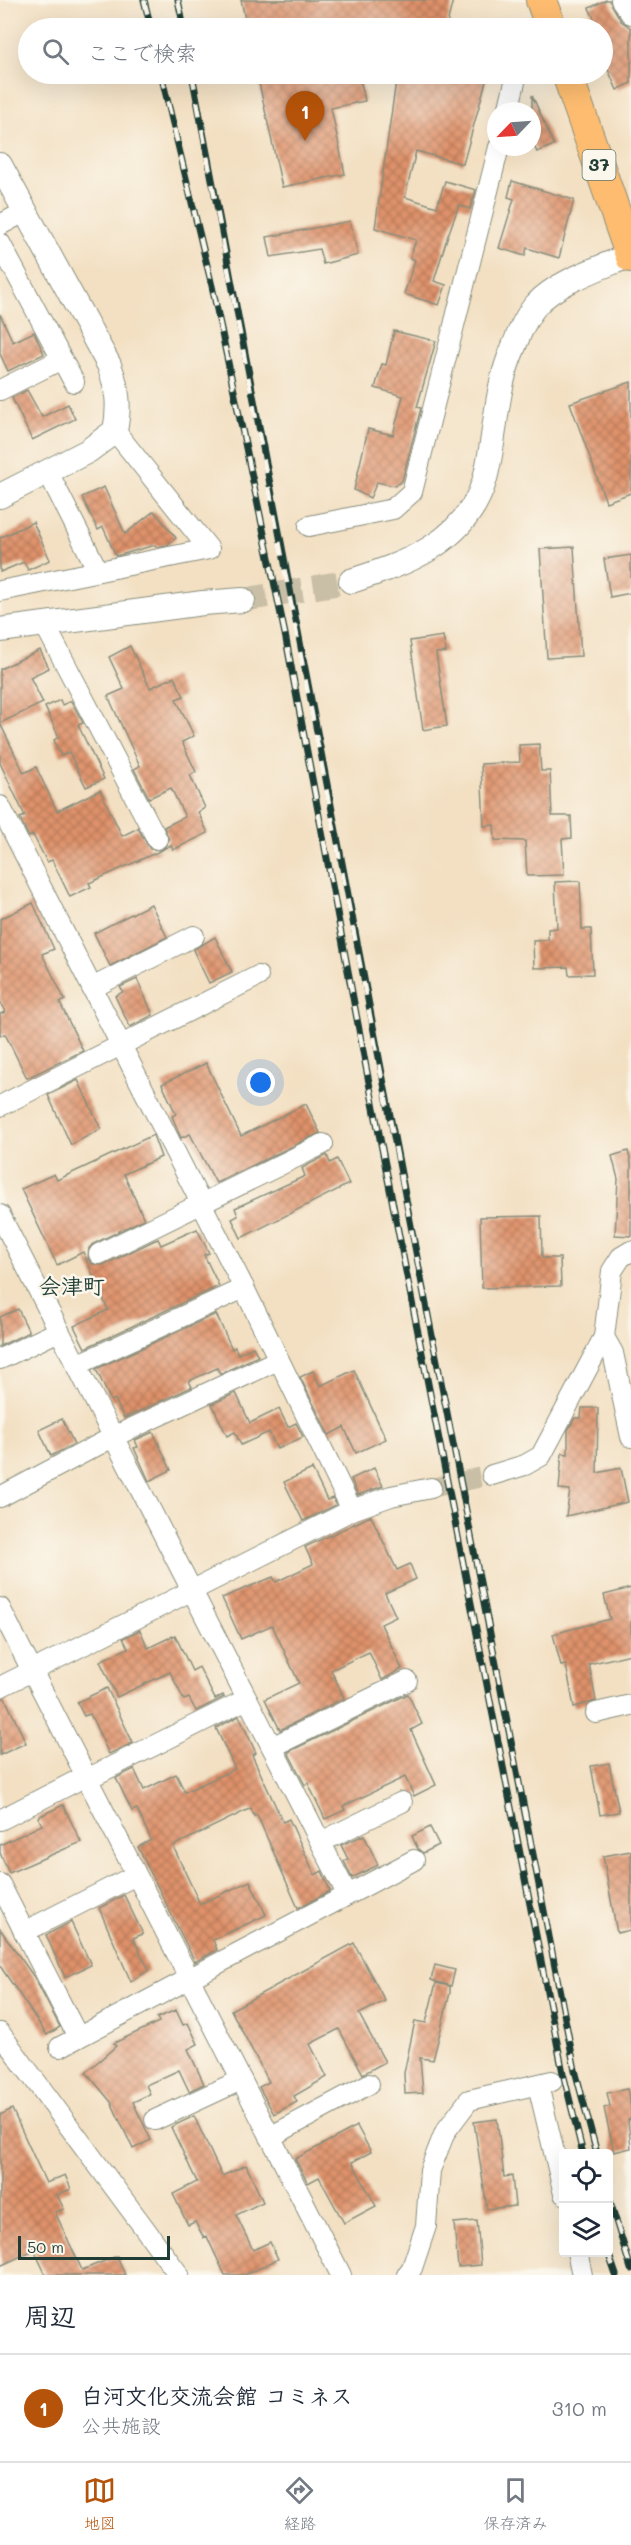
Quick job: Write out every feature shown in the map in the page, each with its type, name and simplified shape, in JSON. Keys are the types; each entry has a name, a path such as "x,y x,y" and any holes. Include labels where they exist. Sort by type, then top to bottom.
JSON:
{"main road":[{"name":"37","path":"571,84 631,256"}],"street":[{"path":"621,0 631,14"},
{"path":"510,102 515,84"},
{"path":"309,526 393,509 412,492 497,156"},
{"path":"0,165 109,365 117,386 119,408 115,431 88,451 0,496"},
{"path":"0,225 26,211"},
{"path":"0,243 74,382"},
{"path":"351,581 397,567 441,544 464,519 484,482 504,372 520,330 537,303 572,281 631,256"},
{"path":"0,390 62,359"},
{"path":"0,591 209,549 115,431"},
{"path":"48,472 98,571"},
{"path":"0,630 45,626 203,603 243,600"},
{"path":"45,626 157,838"},
{"path":"0,806 122,1044 352,1510"},
{"path":"92,988 194,936"},
{"path":"0,1106 258,976"},
{"path":"99,1254 323,1144"},
{"path":"0,1215 347,1894"},
{"path":"492,1475 525,1465 541,1456 604,1337 612,1270 621,1257 631,1251"},
{"path":"77,1365 244,1288"},
{"path":"0,1359 59,1331"},
{"path":"604,1337 613,1353 631,1437"},
{"path":"0,1497 114,1437 278,1360"},
{"path":"0,1687 352,1510 391,1496 431,1488"},
{"path":"0,1608 340,2275"},
{"path":"272,1747 408,1681"},
{"path":"0,1820 247,1699"},
{"path":"596,1713 631,1705"},
{"path":"321,1842 402,1802"},
{"path":"60,2047 414,1860"},
{"path":"24,1932 136,1875"},
{"path":"0,1884 78,2037"},
{"path":"0,2032 179,2275"},
{"path":"155,2120 241,2080"},
{"path":"407,2275 412,2268 426,2226 430,2170 445,2132 468,2100 545,2083 559,2165"},
{"path":"270,2137 369,2084"},
{"path":"578,2257 582,2275"}],"building":[{"path":"241,0 453,0 448,18 245,18"},
{"path":"609,0 621,21 631,28 631,83 617,90 613,81 613,18 594,18 589,8"},
{"path":"259,84 361,84 365,101 331,108 345,174 282,187"},
{"path":"396,84 485,84 463,164 416,151 405,197 437,207 445,181 476,190 470,209 459,205 447,238 434,281 446,285 439,305 404,294 415,260 410,258 416,240 375,228"},
{"path":"541,115 554,145 541,150"},
{"path":"512,181 574,200 559,258 527,248 525,256 499,248 514,199 508,197"},
{"path":"350,221 358,255 323,264 319,249 271,257 267,237"},
{"path":"0,314 13,342 34,332 44,354 8,371 0,354"},
{"path":"394,331 436,341 417,407 421,408 402,481 395,486 377,482 370,498 354,490 368,429 393,435 403,396 375,388 382,364 386,365"},
{"path":"631,382 631,493 606,502 570,403"},
{"path":"27,390 42,417 68,404 75,419 32,440 12,398"},
{"path":"104,487 125,534 154,511 176,538 167,545 157,547 155,545 116,556 103,527 98,530 82,497"},
{"path":"33,522 50,560 28,570 24,562 0,572 0,538"},
{"path":"574,547 581,656 547,658 540,549"},
{"path":"631,555 631,593 610,597 604,559"},
{"path":"443,636 446,652 436,653 447,726 423,730 410,641"},
{"path":"130,646 150,688 174,677 184,696 176,699 194,736 182,742 196,772 190,775 205,808 198,812 208,833 173,850 171,845 163,849 169,840 164,827 185,817 171,788 149,798 134,769 140,766 108,696 124,689 109,657"},
{"path":"40,650 49,668 30,677 43,703 0,723 0,669"},
{"path":"60,700 62,705 71,701 83,723 78,725 104,779 86,787 69,752 61,756 54,740 59,737 45,707"},
{"path":"0,723 24,773 36,767 57,811 100,790 122,836 138,828 150,849 162,850 89,883 91,887 70,897 52,860 47,862 33,835 29,837 20,818 25,816 0,763"},
{"path":"539,744 541,771 550,771 552,816 571,816 572,838 562,839 564,875 527,876 525,841 495,840 494,825 484,826 481,764 520,762 519,745"},
{"path":"580,881 582,929 591,929 593,974 569,975 568,967 534,968 533,941 548,940 548,929 557,928 555,882"},
{"path":"33,903 54,949 42,954 65,1000 60,1003 83,1051 27,1078 5,1034 0,1036 0,1014 5,1012 0,1001 0,919"},
{"path":"151,904 167,937 110,966 94,933"},
{"path":"215,937 232,972 209,983 193,950"},
{"path":"137,979 153,1015 130,1027 115,996 123,992 120,987"},
{"path":"206,1063 241,1136 306,1104 320,1133 216,1183 190,1134 181,1138 172,1116 176,1114 162,1084"},
{"path":"78,1080 101,1129 71,1145 48,1095"},
{"path":"153,1135 161,1157 124,1174 144,1219 93,1244 89,1248 88,1259 93,1264 104,1265 158,1239 161,1245 197,1229 209,1253 204,1255 219,1286 85,1348 74,1326 108,1310 83,1252 57,1265 21,1189 54,1174 57,1180"},
{"path":"628,1151 631,1163 631,1236 615,1235 618,1179 612,1156"},
{"path":"327,1155 330,1163 337,1159 349,1184 241,1238 232,1219 238,1216 235,1208 305,1176 302,1168"},
{"path":"541,1216 542,1258 560,1258 561,1286 482,1288 480,1217"},
{"path":"18,1309 29,1332 0,1346 0,1317"},
{"path":"216,1314 232,1349 235,1347 238,1354 253,1347 258,1356 220,1374 217,1368 189,1381 192,1387 124,1418 115,1399 111,1401 96,1369"},
{"path":"354,1370 386,1439 356,1453 344,1427 329,1435 300,1377 313,1371 320,1386"},
{"path":"236,1393 250,1423 279,1409 288,1427 296,1423 303,1437 277,1449 269,1432 241,1445 235,1432 227,1436 212,1404"},
{"path":"582,1408 598,1408 597,1473 621,1468 628,1502 566,1516 570,1490 559,1489 562,1453 568,1454 568,1430 575,1418 581,1418"},
{"path":"62,1419 74,1444 51,1456 39,1430"},
{"path":"153,1432 171,1470 149,1481 134,1448 138,1447 135,1440"},
{"path":"374,1468 383,1486 358,1495 351,1479"},
{"path":"312,1469 327,1500 333,1498 336,1505 303,1521 284,1482"},
{"path":"371,1516 397,1570 410,1564 416,1579 385,1593 396,1617 381,1624 402,1669 382,1680 369,1652 331,1670 344,1698 280,1730 265,1699 299,1683 272,1625 241,1639 222,1598 273,1577 276,1582 313,1564 305,1547"},
{"path":"631,1588 631,1654 589,1664 596,1701 574,1707 566,1665 561,1666 553,1634 610,1619 604,1595"},
{"path":"140,1630 148,1648 175,1635 192,1671 199,1667 215,1699 223,1695 224,1697 196,1711 189,1698 184,1700 170,1672 117,1697 100,1661 128,1648 123,1638"},
{"path":"107,1688 133,1743 109,1754 90,1714 84,1716 77,1702"},
{"path":"408,1694 422,1724 411,1730 436,1785 414,1796 405,1777 343,1806 345,1810 325,1819 308,1783 305,1785 288,1752"},
{"path":"5,1698 26,1743 0,1755 0,1699"},
{"path":"239,1716 256,1753 252,1755 283,1822 289,1819 315,1875 322,1871 330,1891 298,1908 257,1815 254,1816 251,1808 173,1846 200,1904 250,1881 266,1915 213,1940 217,1950 195,1962 138,1847 151,1840 137,1809 132,1811 116,1778 134,1769 144,1790 176,1774 185,1792 235,1769 216,1728"},
{"path":"609,1763 619,1812 600,1815 591,1766"},
{"path":"63,1805 81,1842 9,1873 0,1853 0,1845 42,1825 38,1817"},
{"path":"430,1827 439,1845 423,1853 418,1849 412,1836"},
{"path":"364,1835 378,1865 352,1878 344,1861 348,1859 341,1845"},
{"path":"631,1851 631,1930 617,1933 603,1856"},
{"path":"124,1895 143,1934 133,1938 149,1970 131,1982 99,1908"},
{"path":"71,1922 91,1965 65,1977 46,1935"},
{"path":"0,1929 34,1977 60,2027 47,2035 0,1966"},
{"path":"354,1943 385,2001 359,2014 385,2062 363,2074 339,2029 310,2044 327,2077 294,2096 297,2102 274,2114 259,2087 269,2082 231,2010"},
{"path":"435,1965 455,1970 451,1986 431,1980"},
{"path":"436,1983 450,1986 450,1993 433,2060 420,2058 423,2093 405,2094 404,2073 415,2021 426,2023"},
{"path":"176,2010 183,2025 188,2023 198,2044 188,2049 204,2084 189,2091 179,2070 146,2085 150,2094 133,2102 151,2140 133,2149 111,2102 86,2072 116,2046 114,2043 159,2022 157,2018"},
{"path":"627,2089 631,2107 631,2119 628,2120 631,2148 614,2152 604,2108 610,2106 607,2093"},
{"path":"12,2109 46,2183 65,2175 71,2189 57,2195 64,2209 55,2212 82,2270 117,2256 125,2275 46,2275 34,2250 0,2266 0,2115"},
{"path":"194,2116 222,2176 246,2165 263,2202 236,2215 253,2250 270,2242 278,2259 245,2275 225,2275 207,2237 204,2238 195,2222 188,2225 173,2194 197,2182 171,2127"},
{"path":"497,2119 504,2177 512,2176 515,2206 487,2209 474,2122"},
{"path":"357,2126 371,2152 352,2162 376,2206 344,2223 319,2177 308,2183 295,2159"},
{"path":"477,2221 481,2265 458,2267 454,2223"}],"tunnel":[{"path":"243,600 351,581"},
{"path":"431,1488 492,1475"}],"railway":[{"path":"144,0 148,18"},
{"path":"178,0 182,18"},
{"path":"163,84 212,286 285,634 366,1067 563,2073 582,2149"},
{"path":"194,84 429,1322 575,2070 596,2149"},
{"path":"610,2203 631,2269"},
{"path":"610,2257 616,2275"}],"place":[{"name":"白河文化交流会館 コミネス","path":"305,141"}],"district":[{"name":"会津町","path":"72,1286"}]}
